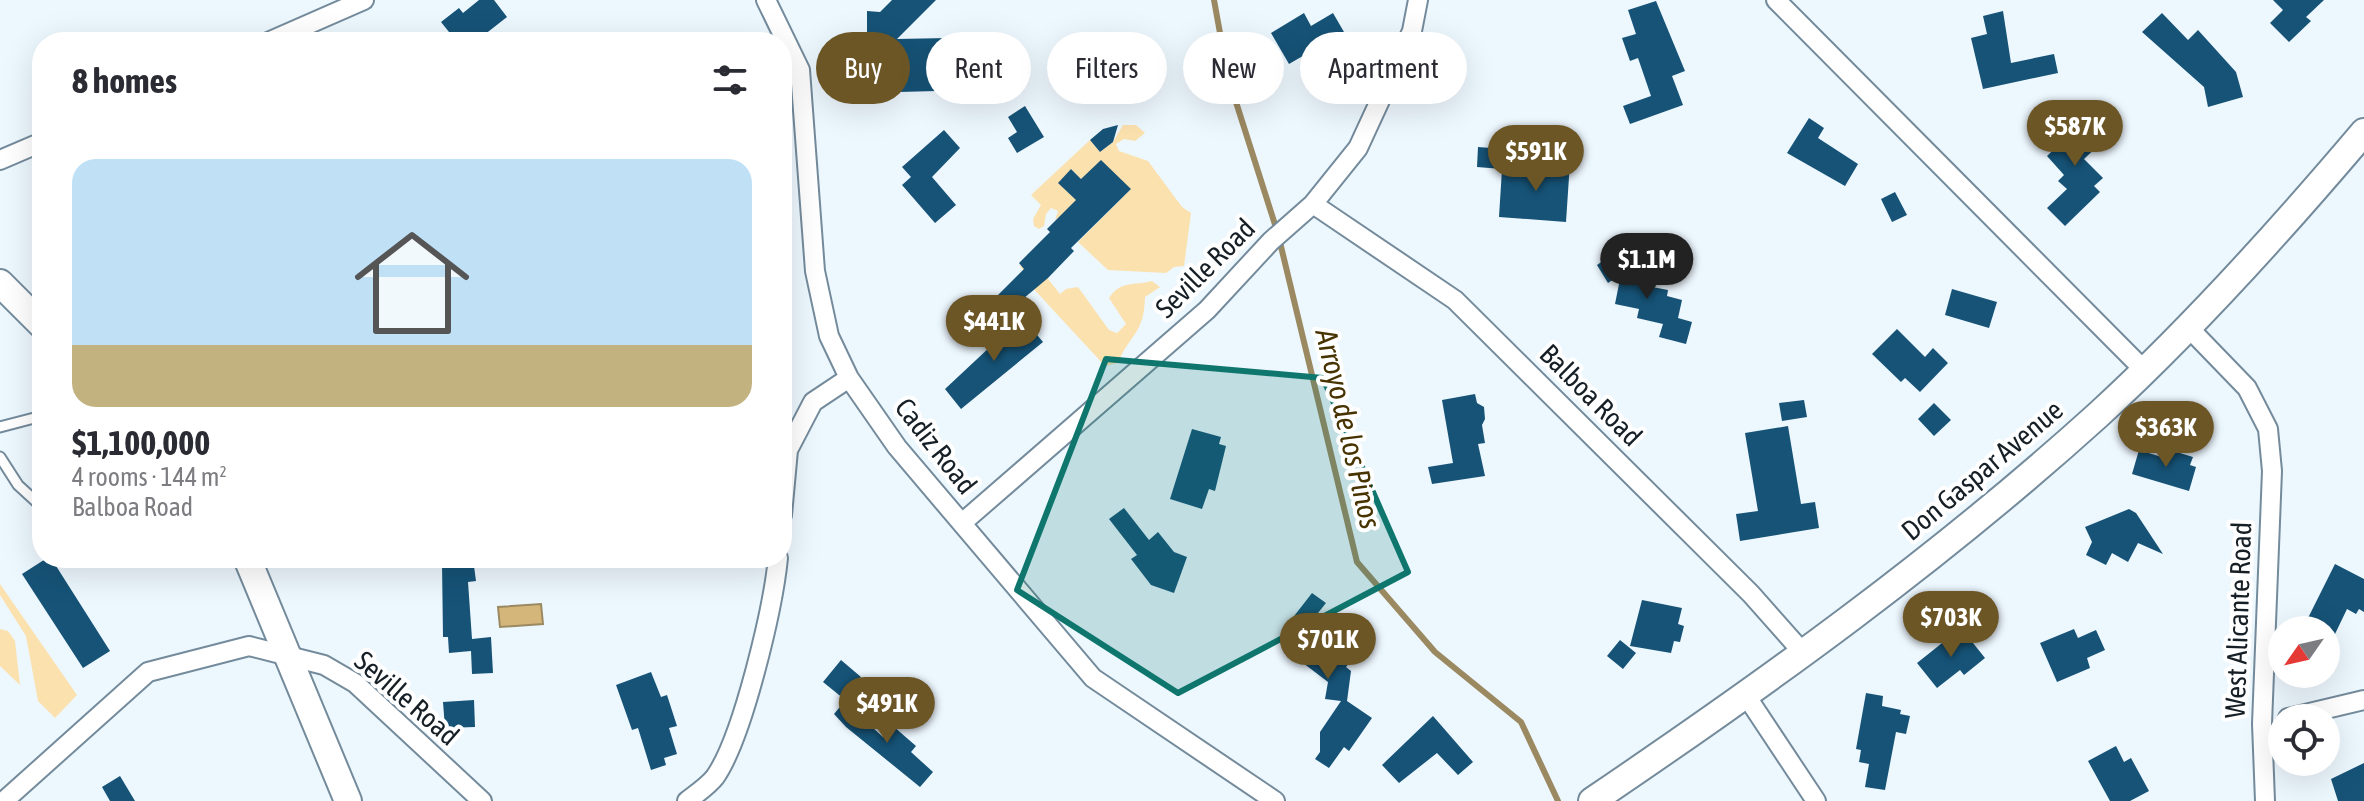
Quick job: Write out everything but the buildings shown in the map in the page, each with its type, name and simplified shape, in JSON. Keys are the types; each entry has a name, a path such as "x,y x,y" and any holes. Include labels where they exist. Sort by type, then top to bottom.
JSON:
{"street":[{"path":"291,32 364,0"},
{"name":"Cadiz Road","path":"766,0 782,32"},
{"name":"Seville Road","path":"962,523 1207,310 1278,234 1313,204 1358,148 1412,31 1418,0"},
{"path":"1776,0 2145,371"},
{"name":"Cadiz Road","path":"792,54 800,70 815,271 829,336 849,378 897,447 1093,678 1275,801"},
{"name":"Don Gaspar Avenue","path":"1592,801 1805,655 1977,518 2145,371 2312,194 2364,132"},
{"path":"0,160 32,146"},
{"name":"Balboa Road","path":"1313,204 1455,300 1751,594 1805,655"},
{"path":"0,283 32,315"},
{"name":"West Alicante Road","path":"2187,326 2247,388 2268,429 2272,471 2262,724 2265,801"},
{"path":"792,442 813,402 849,378"},
{"path":"251,568 348,801"},
{"path":"687,801 714,779 733,744 775,588 777,568"},
{"name":"Seville Road","path":"4,801 148,672 249,646 287,653 324,665 355,683 482,801"},
{"path":"1747,697 1816,801"},
{"path":"2340,706 2364,700"},
{"path":"2262,724 2268,723"}],"lane":[{"path":"0,427 32,419"},
{"path":"0,457 18,485 32,498"}],"highlighted area":[{"path":"1106,359 1323,378 1408,572 1178,693 1017,590"}],"shaded area":[{"path":"1123,125 1136,125 1145,133 1135,141 1124,139 1116,144 1119,151 1148,161 1182,207 1191,213 1184,266 1174,267 1166,273 1108,270 1078,242 1130,190 1081,179 1072,170 1079,203 1055,220 1058,211 1051,208 1046,214 1044,226 1039,229 1034,226 1033,219 1041,205 1031,195 1090,140 1100,152 1113,142"},
{"path":"1019,263 1037,282 1045,275 1060,294 1066,289 1078,287 1109,330 1117,333 1126,324 1109,298 1114,292 1123,286 1152,281 1160,287 1145,297 1139,327 1118,363 1105,366 1030,285"},
{"path":"0,584 77,695 55,718 38,701 26,636 0,595"},
{"path":"541,604 543,624 500,627 498,607"},
{"path":"0,629 8,631 15,641 20,685 0,666"}],"waterway":[{"name":"Arroyo de los Pinos","path":"1214,0 1228,77 1278,234 1357,562 1435,652 1521,722 1558,801"}]}
